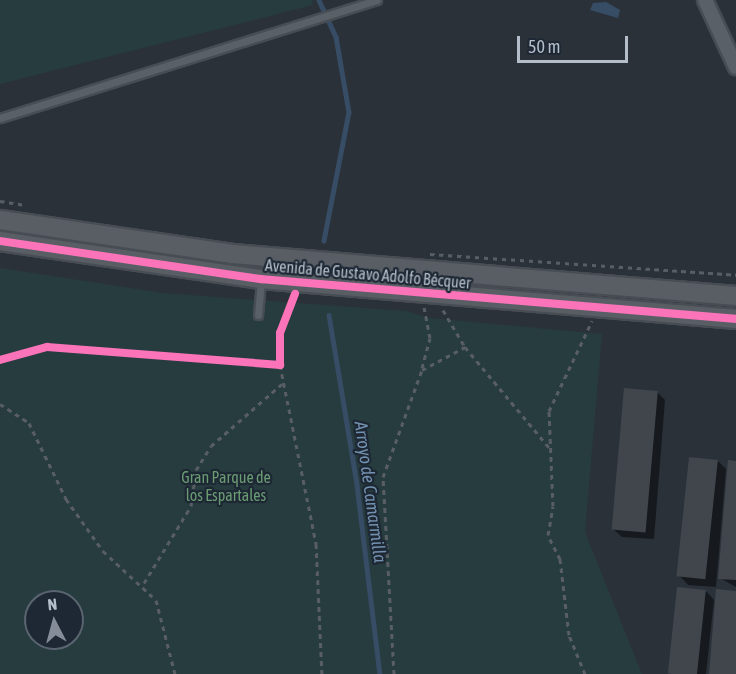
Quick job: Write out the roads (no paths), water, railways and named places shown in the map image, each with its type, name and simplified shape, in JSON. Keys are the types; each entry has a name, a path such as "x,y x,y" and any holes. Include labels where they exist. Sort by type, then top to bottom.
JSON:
{"street":[{"path":"705,0 736,68"},
{"name":"Avenida de Gustavo Adolfo Bécquer","path":"0,220 244,255 736,296"},
{"name":"Avenida de Gustavo Adolfo Bécquer","path":"0,241 261,279 736,319"}],"lane":[{"path":"0,118 377,0"},
{"path":"258,315 261,279"}],"water":[{"path":"606,2 620,10 618,18 590,10 593,3"}],"waterway":[{"path":"319,0 336,37 349,112 324,241"},
{"name":"Arroyo de Camarmilla","path":"329,315 357,485 380,674"}],"park label":[{"name":"Gran Parque de los Espartales","path":"226,486"}]}
